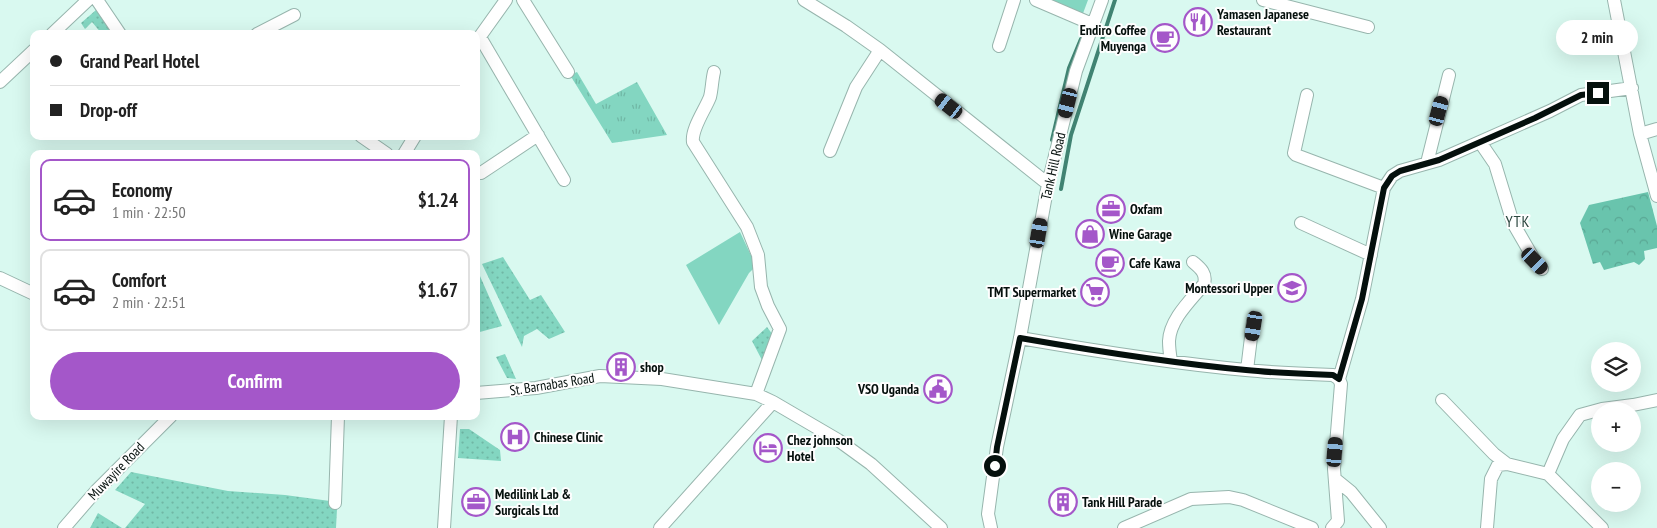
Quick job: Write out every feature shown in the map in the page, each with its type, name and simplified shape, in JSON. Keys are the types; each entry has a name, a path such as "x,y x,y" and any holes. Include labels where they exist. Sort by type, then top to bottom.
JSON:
{"street":[{"path":"56,30 88,0"},
{"path":"97,0 117,30"},
{"path":"480,36 506,0"},
{"path":"523,0 568,72"},
{"path":"804,0 880,50 1048,184"},
{"path":"1000,46 1014,0"},
{"path":"1036,0 1092,24"},
{"name":"Tank Hill Road","path":"982,528 988,514 997,447 1020,338 1048,184 1076,71 1102,0"},
{"path":"1263,0 1368,27"},
{"path":"1614,0 1640,134 1657,196"},
{"path":"264,30 294,14"},
{"path":"480,42 564,180"},
{"path":"830,151 856,88 880,50"},
{"path":"0,82 30,54"},
{"path":"714,72 710,96 695,131 693,142 748,227 758,255 761,287 768,306 780,328 756,394"},
{"path":"1427,163 1449,75"},
{"path":"1332,528 1338,521 1334,468 1341,384 1339,379 1362,299 1384,188 1392,176 1400,171 1427,163 1480,142 1581,95 1632,88"},
{"path":"1307,95 1294,153 1384,188"},
{"path":"1640,134 1657,129"},
{"path":"481,173 538,135"},
{"path":"367,140 382,150"},
{"path":"1480,142 1495,164 1513,223 1535,261 1542,269"},
{"path":"1300,223 1371,254"},
{"path":"1171,361 1169,340 1173,327 1206,280 1202,270 1193,262"},
{"path":"0,278 30,292"},
{"path":"1247,370 1253,321"},
{"path":"1020,338 1081,349 1171,361 1247,370 1333,375 1339,379"},
{"name":"St. Barnabas Road","path":"480,393 536,388 600,376 662,379 756,394 774,402 838,440 872,464 941,528"},
{"path":"1442,400 1494,454 1507,464"},
{"path":"1548,474 1563,439 1580,415 1602,409 1633,406 1657,400"},
{"path":"660,528 774,402"},
{"name":"Muwayire Road","path":"64,528 96,491 167,420"},
{"path":"335,503 338,420"},
{"path":"444,528 451,420"},
{"path":"1487,528 1491,478 1498,465 1507,464 1548,474 1602,528"},
{"path":"1335,479 1351,492 1380,528"},
{"path":"1124,528 1191,499 1229,497 1243,500 1312,528"},
{"name":"Tank Hill Road","path":"988,514 991,528"}],"green space":[{"path":"1047,0 1088,0 1082,16"},
{"path":"96,10 110,30 99,30 92,22 85,29 81,23"},
{"path":"577,72 596,104 637,82 667,135 612,143 570,75"},
{"path":"1648,192 1657,226 1657,248 1644,251 1645,259 1639,265 1634,262 1604,270 1600,262 1593,264 1580,223 1589,205"},
{"path":"740,232 756,266 749,273 719,325 686,265"},
{"path":"503,257 530,300 541,295 565,332 549,339 537,329 524,336 522,347 482,264"},
{"path":"480,276 502,326 480,332"},
{"path":"767,327 773,335 763,362 752,341"},
{"path":"505,354 516,379 507,378 496,357"},
{"path":"460,429 469,429 500,450 501,461 458,458"},
{"path":"131,472 228,491 285,495 330,501 337,509 336,528 125,528 145,504 115,490"},
{"path":"98,513 122,528 90,528"}],"waterway":[{"path":"1061,189 1071,135 1115,0"},
{"path":"1052,140 1069,68 1081,39"}],"place":[{"name":"Yamasen Japanese Restaurant","path":"1198,22"},
{"name":"Endiro Coffee Muyenga","path":"1165,38"},
{"name":"Oxfam","path":"1111,209"},
{"name":"Wine Garage","path":"1090,234"},
{"name":"Cafe Kawa","path":"1110,263"},
{"name":"Montessori Upper","path":"1292,288"},
{"name":"TMT Supermarket","path":"1095,292"},
{"name":"shop","path":"621,367"},
{"name":"VSO Uganda","path":"938,389"},
{"name":"Chinese Clinic","path":"515,437"},
{"name":"Chez johnson Hotel","path":"768,448"},
{"name":"Medilink Lab & Surgicals Ltd","path":"476,502"},
{"name":"Tank Hill Parade","path":"1063,502"}],"district":[{"name":"YTK","path":"1518,221"}],"route":[{"path":"995,466 997,447 1020,338 1081,349 1171,361 1247,370 1333,375 1339,379 1362,299 1384,188 1388,180 1400,171 1439,160 1535,118 1581,95 1598,93"}]}
